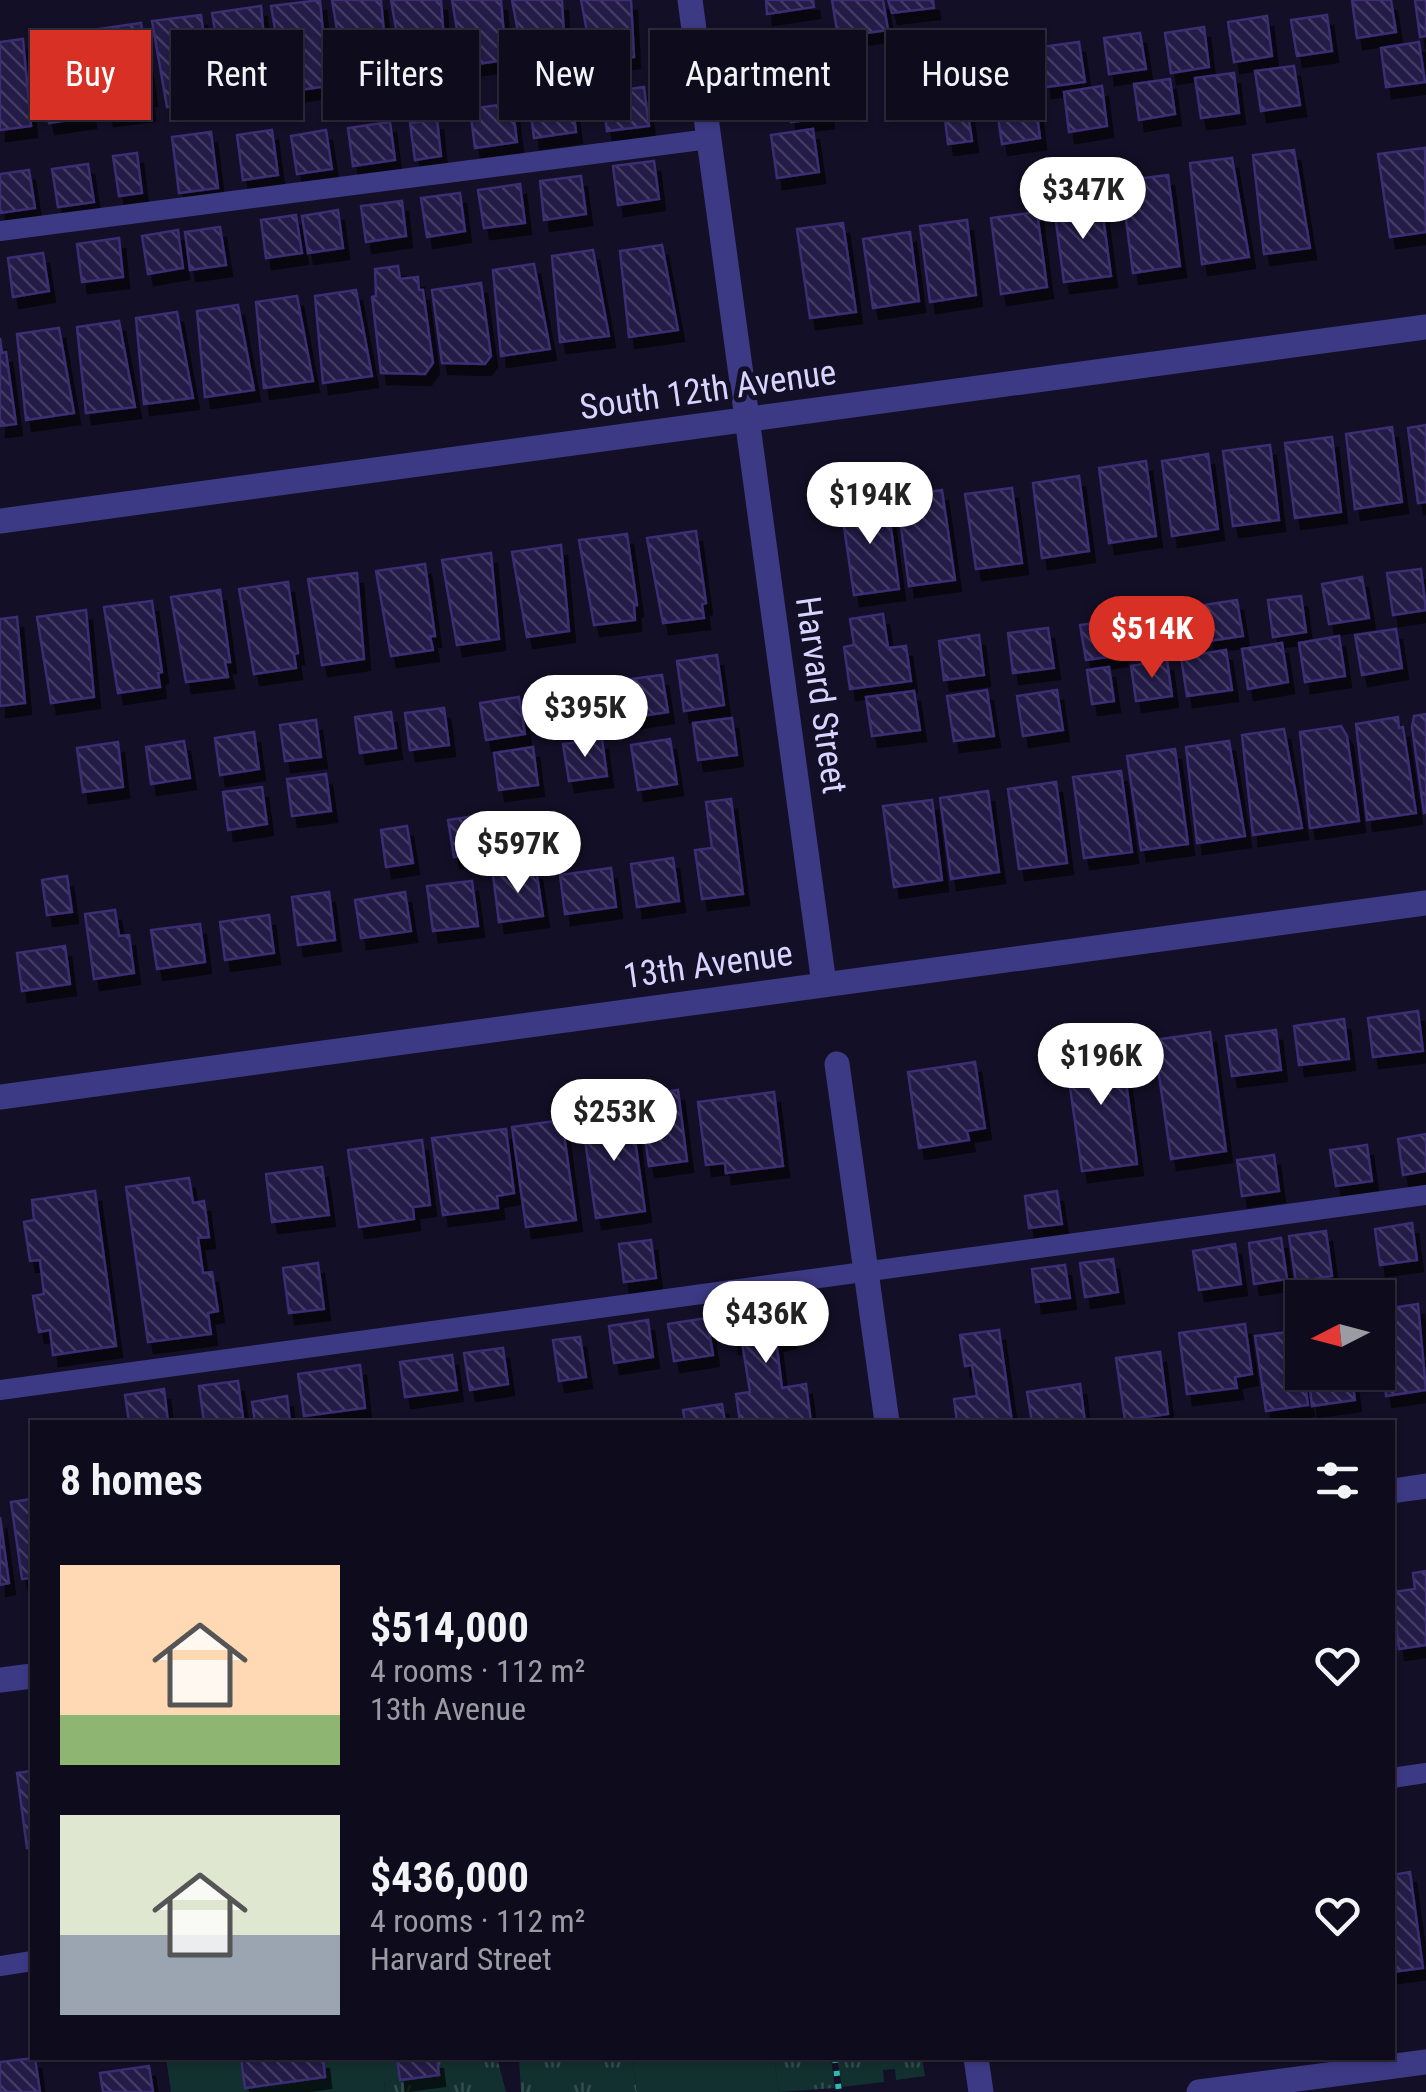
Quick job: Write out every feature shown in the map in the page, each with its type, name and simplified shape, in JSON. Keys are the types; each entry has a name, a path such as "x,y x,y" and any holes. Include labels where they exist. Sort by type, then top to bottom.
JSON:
{"street":[{"name":"Harvard Street","path":"690,0 824,984"},
{"name":"South 12th Avenue","path":"0,521 1426,327"},
{"name":"13th Avenue","path":"0,1097 1426,903"},
{"path":"837,1064 886,1420"},
{"path":"1395,1490 1426,1486"},
{"path":"0,1680 30,1676"},
{"path":"976,2060 981,2092"},
{"path":"1199,2092 1426,2062"}],"lane":[{"path":"0,231 709,138"},
{"path":"0,1390 1426,1195"},
{"path":"1395,1778 1426,1773"},
{"path":"0,1966 30,1961"}],"path":[{"path":"835,2060 840,2092"}],"green space":[{"path":"166,2060 241,2060 245,2088 325,2077 323,2060 397,2060 400,2080 384,2083 386,2092 171,2092"},
{"path":"437,2060 498,2060 506,2092 386,2092 384,2082 438,2075"},
{"path":"519,2060 632,2060 637,2092 521,2092"},
{"path":"632,2060 774,2060 779,2092 637,2092"},
{"path":"774,2060 831,2060 835,2088 779,2092"},
{"path":"837,2060 922,2060 925,2076 896,2080 895,2069 883,2070 884,2082 842,2087"}],"building":[{"path":"320,0 323,87 303,90 303,30 275,30 271,6"},
{"path":"332,0 381,0 384,30 337,30"},
{"path":"391,0 441,0 443,30 396,30"},
{"path":"452,0 501,0 504,30 499,30 499,61 479,64 479,30 457,30"},
{"path":"512,0 562,0 564,30 518,30"},
{"path":"581,0 631,0 634,57 630,58 630,30 587,30"},
{"path":"766,0 813,0 814,7 767,14"},
{"path":"832,0 883,0 888,30 866,33 866,30 837,30"},
{"path":"888,0 933,0 934,8 892,13"},
{"path":"1352,0 1391,0 1396,32 1357,38"},
{"path":"1415,0 1426,0 1426,36 1420,37"},
{"path":"261,6 263,30 215,30 212,13"},
{"path":"201,15 203,30 171,30 171,106 167,107 152,21"},
{"path":"1327,15 1332,51 1297,56 1291,20"},
{"path":"1267,16 1272,56 1234,62 1228,22"},
{"path":"141,23 142,30 92,30"},
{"path":"1204,27 1209,67 1171,73 1165,33"},
{"path":"1140,33 1146,69 1109,74 1104,38"},
{"path":"23,39 31,126 0,130 0,42"},
{"path":"1079,42 1085,82 1046,87 1045,46"},
{"path":"1419,42 1425,82 1386,87 1381,48"},
{"path":"1294,66 1300,105 1261,111 1255,71"},
{"path":"1234,73 1239,113 1201,118 1195,78"},
{"path":"1170,79 1175,114 1139,120 1134,84"},
{"path":"1102,86 1107,126 1069,132 1064,92"},
{"path":"644,87 649,126 607,131 606,120 630,120 630,89"},
{"path":"499,105 499,120 514,120 517,142 475,148 471,120 479,120 479,108"},
{"path":"437,120 441,156 415,160 410,123"},
{"path":"532,120 574,120 576,132 534,138"},
{"path":"945,120 969,120 972,141 948,144"},
{"path":"998,120 1038,120 1040,138 1002,144"},
{"path":"390,122 395,160 353,166 348,128"},
{"path":"813,129 819,172 777,178 771,135"},
{"path":"272,130 278,175 243,180 237,135"},
{"path":"326,130 332,169 297,174 291,136"},
{"path":"211,132 218,188 179,193 172,137"},
{"path":"1425,148 1426,232 1390,237 1378,154"},
{"path":"1294,150 1310,248 1264,254 1253,155"},
{"path":"137,153 142,193 119,196 113,156"},
{"path":"1232,158 1249,257 1202,264 1190,163"},
{"path":"654,161 659,199 618,205 613,166"},
{"path":"88,164 94,202 58,207 52,169"},
{"path":"29,170 35,208 0,213 0,174"},
{"path":"1168,175 1180,266 1133,273 1121,181"},
{"path":"581,176 586,214 544,220 540,181"},
{"path":"520,184 525,223 484,228 478,190"},
{"path":"460,193 465,231 427,237 421,198"},
{"path":"402,201 406,236 366,242 361,206"},
{"path":"1101,201 1111,276 1064,282 1054,207"},
{"path":"338,210 343,248 308,253 302,216"},
{"path":"1037,212 1047,287 1001,294 991,218"},
{"path":"296,215 302,253 266,258 261,220"},
{"path":"967,220 976,295 930,302 920,226"},
{"path":"843,223 856,312 810,318 797,229"},
{"path":"220,227 226,265 190,270 185,232"},
{"path":"178,230 183,268 148,274 142,236"},
{"path":"910,232 919,301 873,308 863,239"},
{"path":"119,238 123,277 82,282 77,244"},
{"path":"662,245 678,330 629,337 620,251"},
{"path":"593,250 609,336 560,342 552,256"},
{"path":"43,253 49,291 13,297 8,258"},
{"path":"534,264 550,349 501,356 493,270"},
{"path":"398,266 400,279 418,277 419,290 423,290 433,363 425,374 381,373 372,297 376,296 375,269"},
{"path":"481,283 491,356 485,364 442,363 432,290"},
{"path":"356,290 372,376 323,383 315,296"},
{"path":"297,296 313,381 264,388 256,302"},
{"path":"238,305 254,390 205,397 197,311"},
{"path":"177,312 193,398 144,404 136,318"},
{"path":"119,321 135,407 86,413 77,327"},
{"path":"59,328 74,413 26,420 17,334"},
{"path":"0,338 2,353 6,352 16,424 0,426"},
{"path":"1426,425 1426,502 1418,503 1408,428"},
{"path":"1392,427 1402,502 1355,509 1346,434"},
{"path":"1332,437 1341,512 1295,518 1285,443"},
{"path":"1270,445 1279,520 1233,526 1223,451"},
{"path":"1208,454 1218,529 1172,536 1162,461"},
{"path":"1146,461 1156,536 1109,543 1099,468"},
{"path":"1079,476 1089,551 1042,558 1033,483"},
{"path":"1012,488 1022,563 976,569 965,494"},
{"path":"942,490 955,580 909,586 897,497"},
{"path":"887,499 899,589 854,595 841,506"},
{"path":"696,531 706,603 702,604 704,618 663,623 647,538"},
{"path":"627,534 637,605 635,620 594,625 579,540"},
{"path":"561,545 569,631 527,637 512,552"},
{"path":"491,553 499,639 457,645 442,560"},
{"path":"425,564 435,636 430,636 433,650 391,656 376,571"},
{"path":"1421,569 1426,610 1393,615 1387,573"},
{"path":"357,573 364,659 322,665 308,579"},
{"path":"1362,577 1369,618 1329,624 1322,584"},
{"path":"288,582 298,653 294,654 296,668 254,674 239,589"},
{"path":"220,590 230,662 225,662 228,677 186,682 171,597"},
{"path":"1301,596 1306,632 1273,637 1268,600"},
{"path":"1237,600 1243,636 1209,641 1204,605"},
{"path":"152,601 162,672 158,673 160,687 118,693 104,607"},
{"path":"1176,603 1181,645 1145,650 1139,608"},
{"path":"86,610 94,697 51,703 37,617"},
{"path":"883,614 888,648 906,646 911,681 850,689 844,647 854,645 850,619"},
{"path":"17,617 25,703 0,706 0,619"},
{"path":"1117,620 1122,655 1086,660 1080,625"},
{"path":"1048,628 1054,668 1013,673 1008,633"},
{"path":"1396,629 1402,668 1362,675 1355,635"},
{"path":"979,635 984,675 944,680 939,641"},
{"path":"1339,636 1345,676 1305,682 1299,643"},
{"path":"1282,643 1288,682 1248,689 1242,649"},
{"path":"1226,650 1232,690 1187,696 1181,657"},
{"path":"717,655 724,705 684,711 677,661"},
{"path":"1167,660 1172,696 1136,701 1131,666"},
{"path":"1109,667 1114,701 1092,704 1087,670"},
{"path":"662,675 668,712 629,718 623,680"},
{"path":"987,690 994,736 954,741 947,696"},
{"path":"1057,690 1063,730 1023,736 1017,696"},
{"path":"596,691 601,728 562,734 557,697"},
{"path":"914,691 920,730 872,736 866,697"},
{"path":"519,697 525,734 486,740 480,703"},
{"path":"444,708 449,745 410,750 405,713"},
{"path":"391,712 396,748 360,753 355,717"},
{"path":"1426,714 1424,813 1412,727 1414,716"},
{"path":"1398,717 1399,728 1403,727 1416,813 1367,820 1356,724"},
{"path":"732,718 737,755 698,760 693,723"},
{"path":"316,720 321,757 285,761 280,725"},
{"path":"1341,726 1347,736 1359,821 1310,828 1300,732"},
{"path":"1284,729 1302,828 1253,835 1242,735"},
{"path":"254,732 259,769 220,775 215,738"},
{"path":"602,739 607,776 569,781 563,744"},
{"path":"670,739 677,784 638,790 631,745"},
{"path":"184,741 190,778 151,784 146,747"},
{"path":"1229,741 1245,836 1197,843 1186,747"},
{"path":"118,742 123,787 83,792 77,748"},
{"path":"533,747 538,785 499,790 494,753"},
{"path":"1175,749 1188,844 1141,850 1127,756"},
{"path":"1121,771 1132,852 1084,858 1073,777"},
{"path":"326,774 331,811 292,816 287,779"},
{"path":"1056,782 1067,863 1019,869 1008,789"},
{"path":"262,787 267,824 228,830 223,792"},
{"path":"988,791 999,872 951,879 940,798"},
{"path":"731,799 743,894 702,899 695,850 712,848 706,802"},
{"path":"932,800 942,880 894,887 883,806"},
{"path":"475,816 480,853 454,857 448,820"},
{"path":"407,826 413,863 386,867 381,830"},
{"path":"673,858 679,901 637,907 631,864"},
{"path":"611,868 616,907 565,914 560,875"},
{"path":"536,869 543,916 499,922 493,875"},
{"path":"67,876 72,912 47,915 42,880"},
{"path":"472,881 478,926 433,931 427,886"},
{"path":"329,892 335,940 298,945 292,897"},
{"path":"405,892 411,931 361,938 355,900"},
{"path":"115,910 119,936 129,935 134,973 94,979 85,914"},
{"path":"269,915 274,953 225,960 220,922"},
{"path":"200,924 205,962 157,969 151,930"},
{"path":"65,946 70,984 22,991 17,953"},
{"path":"1418,1011 1423,1051 1373,1057 1368,1018"},
{"path":"1344,1019 1349,1059 1299,1065 1294,1026"},
{"path":"1276,1030 1281,1070 1232,1076 1226,1036"},
{"path":"1210,1032 1226,1151 1171,1159 1154,1040"},
{"path":"1121,1045 1137,1164 1082,1171 1065,1052"},
{"path":"975,1062 985,1128 967,1131 969,1140 919,1148 908,1072"},
{"path":"678,1090 687,1161 649,1166 639,1096"},
{"path":"774,1092 783,1166 726,1173 725,1163 706,1165 698,1102"},
{"path":"631,1111 645,1211 596,1218 582,1118"},
{"path":"562,1120 576,1220 526,1227 512,1127"},
{"path":"506,1129 514,1193 497,1196 498,1208 443,1215 432,1138"},
{"path":"1426,1134 1426,1171 1403,1175 1398,1139"},
{"path":"422,1140 430,1205 413,1207 414,1219 359,1227 348,1150"},
{"path":"1367,1145 1372,1181 1336,1186 1330,1150"},
{"path":"1274,1155 1279,1191 1242,1196 1237,1160"},
{"path":"322,1167 329,1215 272,1222 266,1174"},
{"path":"189,1178 193,1203 204,1201 209,1237 198,1238 203,1273 212,1272 218,1311 208,1313 211,1334 148,1342 126,1187"},
{"path":"95,1191 116,1346 53,1355 50,1330 39,1332 33,1296 44,1294 40,1260 30,1261 24,1222 34,1220 32,1200"},
{"path":"1057,1191 1062,1224 1029,1228 1025,1196"},
{"path":"1412,1223 1417,1260 1380,1265 1375,1229"},
{"path":"1326,1231 1332,1276 1296,1280 1289,1236"},
{"path":"1281,1238 1287,1279 1254,1284 1249,1243"},
{"path":"651,1240 656,1278 624,1282 619,1244"},
{"path":"1235,1244 1241,1284 1199,1290 1193,1251"},
{"path":"1113,1259 1118,1292 1085,1297 1080,1263"},
{"path":"318,1263 324,1309 289,1313 283,1268"},
{"path":"1065,1265 1070,1298 1036,1302 1032,1269"},
{"path":"785,1301 790,1337 776,1340 782,1388 806,1384 811,1420 740,1420 736,1394 750,1392 742,1342 733,1343 728,1309"},
{"path":"1418,1304 1426,1390 1386,1396 1385,1390 1395,1390 1395,1307"},
{"path":"707,1318 713,1355 674,1361 668,1324"},
{"path":"648,1320 653,1357 614,1363 609,1326"},
{"path":"1245,1324 1252,1374 1235,1377 1237,1388 1187,1394 1179,1333"},
{"path":"999,1330 1012,1420 957,1420 954,1399 977,1396 972,1365 965,1366 960,1335"},
{"path":"1285,1333 1285,1390 1306,1390 1308,1405 1266,1411 1255,1336"},
{"path":"580,1337 586,1377 559,1381 553,1340"},
{"path":"503,1348 508,1384 470,1390 464,1353"},
{"path":"1160,1352 1168,1414 1125,1420 1116,1358"},
{"path":"452,1355 457,1390 405,1397 400,1362"},
{"path":"360,1365 365,1408 304,1416 298,1374"},
{"path":"238,1381 243,1418 204,1420 199,1386"},
{"path":"1080,1384 1085,1420 1032,1420 1027,1392"},
{"path":"164,1389 168,1420 129,1420 125,1395"},
{"path":"1310,1390 1354,1390 1355,1400 1312,1406"},
{"path":"287,1396 290,1420 255,1420 252,1402"},
{"path":"722,1404 725,1420 685,1420 683,1410"},
{"path":"30,1499 30,1578 22,1579 11,1502"},
{"path":"0,1517 9,1583 0,1585"},
{"path":"1426,1571 1426,1645 1399,1649 1395,1592 1415,1589 1413,1573"},
{"path":"30,1771 27,1848 17,1773"},
{"path":"1410,1872 1423,1968 1395,1972 1395,1874"},
{"path":"35,2060 40,2092 0,2092 0,2062"},
{"path":"241,2060 323,2060 325,2077 245,2088"},
{"path":"397,2060 437,2060 439,2075 400,2080"},
{"path":"149,2066 153,2092 103,2092 100,2073"}]}
